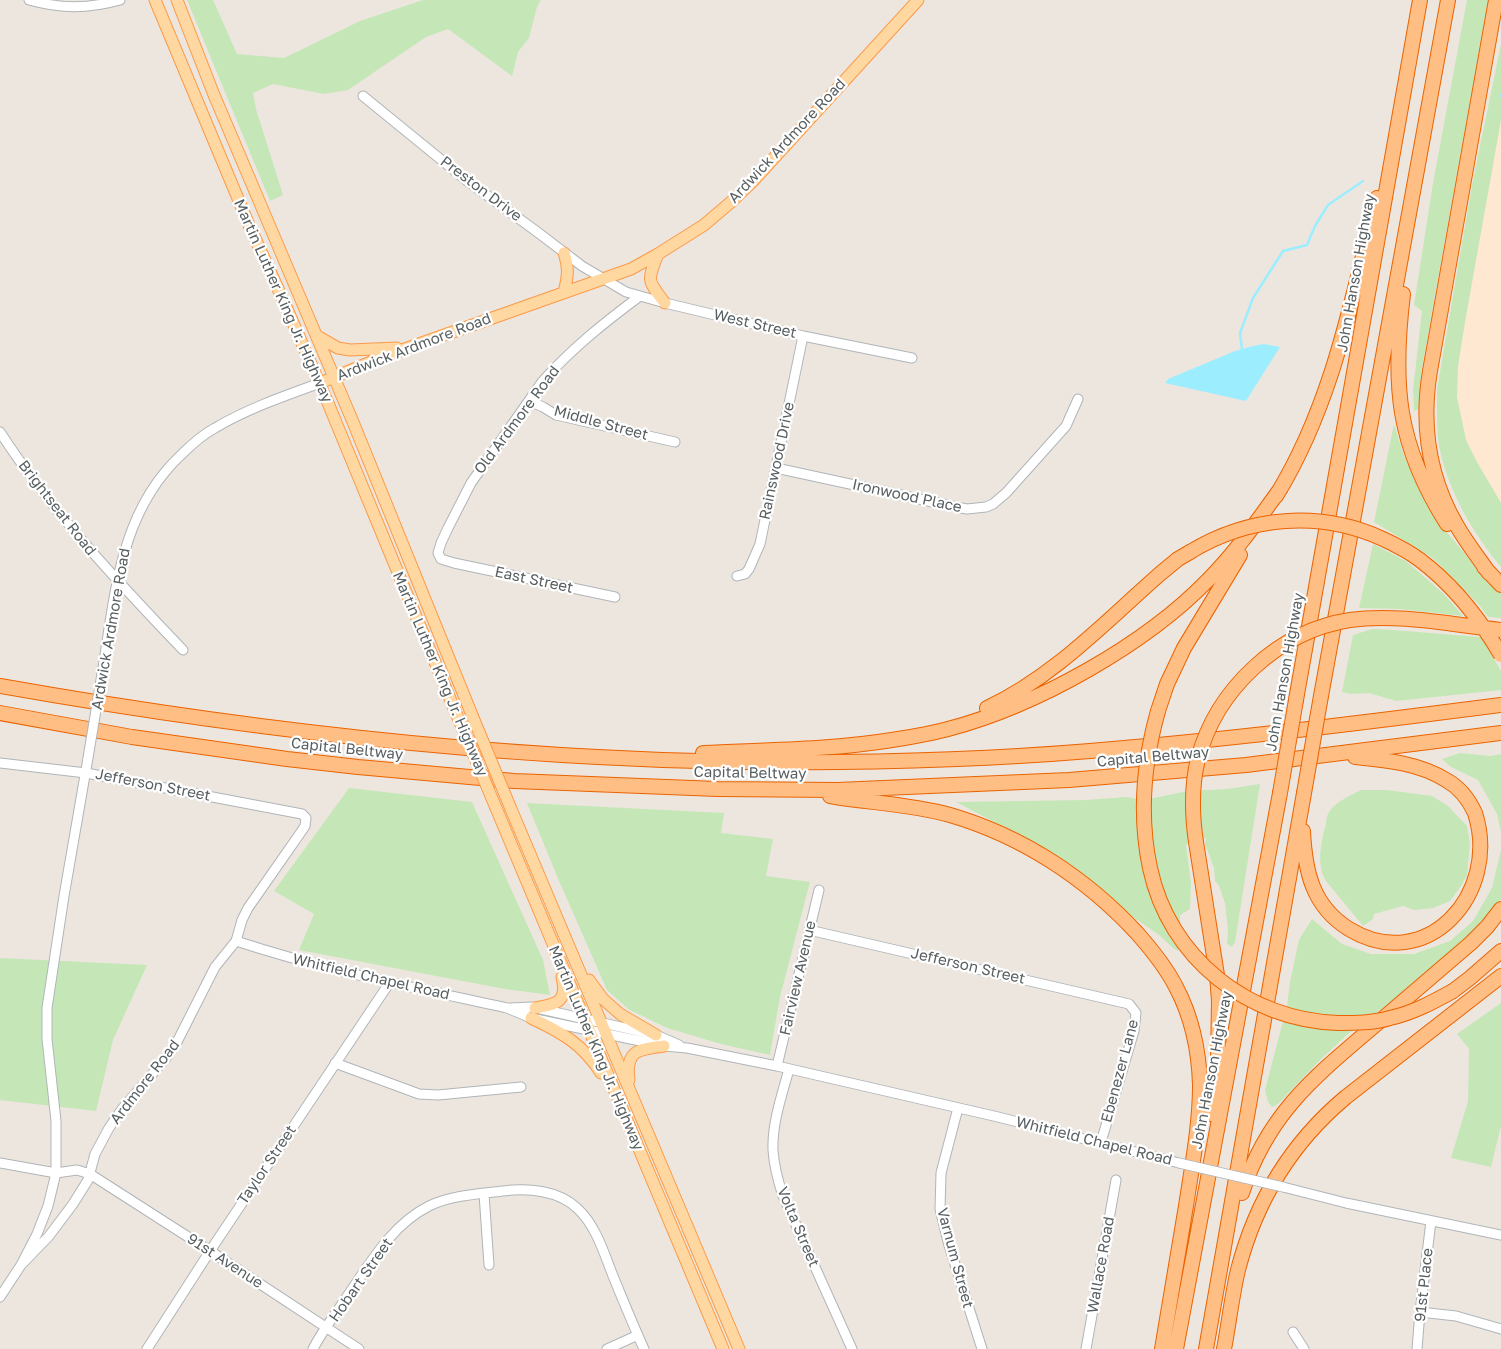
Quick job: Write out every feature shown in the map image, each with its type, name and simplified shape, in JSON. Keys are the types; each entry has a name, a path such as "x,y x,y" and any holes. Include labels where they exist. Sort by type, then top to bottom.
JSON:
{"highway":[{"name":"John Hanson Highway","path":"1176,1349 1280,793 1420,0"},
{"path":"1206,1349 1321,696 1448,0"},
{"path":"1489,573 1456,526 1439,488 1429,448 1426,429 1426,408 1430,371 1496,0"},
{"path":"1409,64 1337,356 1313,423 1281,488 1184,648 1170,677 1158,710 1148,752 1144,791 1145,828 1150,869 1160,898 1176,932 1191,952 1207,970 1240,995 1285,1014 1304,1020 1325,1022 1367,1022 1390,1018 1427,1005 1453,991 1501,951"},
{"path":"1421,147 1399,328 1400,406 1410,446 1428,492 1449,527 1464,547 1501,585"},
{"path":"582,757 852,745 947,730 991,715 1076,676 1111,656 1173,613 1208,581 1232,555 1281,488"},
{"path":"892,740 972,715 1000,702 1024,688 1063,659 1178,559 1224,534 1265,523 1285,520 1323,522 1361,530 1399,547 1442,578 1472,612 1501,654"},
{"path":"1192,1262 1218,1059 1220,1027 1217,975 1192,806 1193,785 1198,760 1207,734 1220,708 1238,684 1257,665 1281,647 1304,634 1349,620 1372,618 1403,619 1501,630"},
{"name":"Capital Beltway","path":"0,686 133,709 286,730 425,745 582,757 656,760 835,762 1010,756 1239,737 1501,705"},
{"name":"Capital Beltway","path":"0,714 132,737 278,758 358,767 514,781 718,789 795,790 928,787 1059,780 1186,770 1501,734"},
{"path":"1304,793 1304,847 1311,885 1318,898 1340,924 1374,940 1405,942 1420,939 1443,930 1460,916 1470,904 1478,890 1486,858 1480,824 1472,807 1461,792 1447,780 1431,772 1414,767 1371,758 1316,756"},
{"path":"795,790 927,810 974,823 996,832 1042,854 1086,885 1128,923 1162,964 1176,986 1188,1012 1195,1037 1200,1086 1194,1155 1162,1349"},
{"path":"1212,1317 1235,1213 1250,1168 1261,1146 1284,1111 1312,1080 1471,943 1501,909"},
{"path":"1224,1349 1238,1272 1245,1245 1255,1218 1282,1167 1310,1131 1339,1102 1501,976"},
{"path":"1376,1074 1501,987"}],"main road":[{"name":"Martin Luther King Jr. Highway","path":"154,0 249,225 320,383 556,953 723,1349"},
{"name":"Martin Luther King Jr. Highway","path":"177,0 214,95 335,378 511,809 739,1349"},
{"name":"Ardwick Ardmore Road","path":"320,383 409,347 631,269 658,254 704,224 745,188 918,0"},
{"path":"564,253 568,265 564,292"},
{"path":"658,254 650,274 650,284 665,303"},
{"path":"317,336 338,348 350,350 409,347"},
{"path":"571,949 595,990 603,999 620,1014 656,1035"},
{"path":"533,1013 554,1005 562,997 564,984 556,953"},
{"path":"533,1013 585,1051 594,1061 620,1103"},
{"path":"630,1089 628,1071 632,1057 642,1049 664,1046"}],"street":[{"path":"29,0 74,7 97,6 120,0"},
{"name":"Preston Drive","path":"363,96 466,180 564,253 602,278"},
{"name":"West Street","path":"602,278 626,292 665,303 803,336 912,358"},
{"name":"Old Ardmore Road","path":"454,563 441,559 438,553 448,528 471,483 542,382 588,336 640,296"},
{"name":"Rainswood Drive","path":"737,576 745,574 753,563 758,550 803,336"},
{"name":"Ardwick Ardmore Road","path":"0,1297 21,1265 44,1219 56,1173 56,1121 46,1039 47,1008 64,896 118,581 135,519 149,494 175,460 193,444 215,428 248,412 320,383"},
{"name":"Ironwood Place","path":"776,468 956,507 967,509 986,507 993,504 1006,493 1066,426 1078,399"},
{"name":"Middle Street","path":"529,401 556,415 675,442"},
{"name":"Brightseat Road","path":"0,432 72,530 183,650"},
{"name":"East Street","path":"454,563 614,596"},
{"name":"Jefferson Street","path":"0,763 86,773 238,801 305,816"},
{"name":"Ardmore Road","path":"21,1265 49,1236 73,1204 85,1186 95,1154 109,1128 122,1109 166,1058 177,1042 215,967 236,941 248,908 304,826 305,816"},
{"name":"Fairview Avenue","path":"777,1066 819,890"},
{"name":"Jefferson Street","path":"809,930 1127,1003"},
{"name":"Whitfield Chapel Road","path":"236,941 305,962 390,982 533,1013 584,1019 604,1028 664,1046 687,1048 777,1066 1101,1142 1179,1163 1346,1203 1501,1234"},
{"name":"Taylor Street","path":"147,1349 210,1250 390,982"},
{"name":"Ebenezer Lane","path":"1101,1142 1135,1025 1136,1013 1132,1006 1127,1003"},
{"name":"Whitfield Chapel Road","path":"533,1013 589,1030 604,1028 656,1035 687,1048"},
{"path":"335,1063 420,1094 438,1096 520,1087"},
{"name":"Volta Street","path":"789,1069 774,1130 773,1149 776,1170 783,1196 852,1349"},
{"name":"Varnum Street","path":"958,1108 942,1172 940,1209 948,1242 982,1349"},
{"path":"0,1163 56,1173 77,1170 90,1174"},
{"name":"91st Avenue","path":"90,1174 210,1250 359,1349"},
{"name":"Wallace Road","path":"1086,1349 1116,1180"},
{"name":"Hobart Street","path":"313,1349 386,1241 408,1220 421,1210 442,1201 508,1190 536,1190 554,1194 574,1205 586,1218 595,1233 644,1349"},
{"path":"484,1194 489,1264"},
{"name":"91st Place","path":"1417,1349 1431,1221"},
{"path":"1420,1312 1448,1315 1501,1329"},
{"path":"1294,1332 1304,1349"},
{"path":"607,1349 638,1335"}],"shaded area":[{"path":"1501,120 1501,503 1466,440 1457,397 1458,366"}],"green space":[{"path":"187,0 213,0 237,54 284,58 360,21 423,0 541,0 537,7 529,38 518,52 512,76 448,29 426,37 348,90 324,94 273,84 253,93 256,109 283,195 270,201"},
{"path":"1467,0 1488,0 1421,373 1419,409 1414,411 1413,390 1422,311 1414,305 1433,183"},
{"path":"1501,44 1501,120 1458,366 1457,397 1466,440 1501,503 1501,567 1472,527 1456,498 1444,467 1438,436 1437,389 1472,185"},
{"path":"1394,424 1404,456 1434,517 1481,573 1501,592 1501,618 1488,617 1480,606 1433,558 1374,522"},
{"path":"1373,544 1406,561 1444,594 1463,616 1399,609 1359,608"},
{"path":"1372,629 1481,637 1501,671 1501,690 1396,701 1369,693 1351,694 1342,692 1353,635"},
{"path":"1460,753 1490,756 1501,754 1501,832 1497,814 1478,780 1451,767 1442,759"},
{"path":"1260,784 1235,942 1232,947 1227,944 1228,930 1225,903 1219,886 1215,881 1214,868 1205,844 1206,838 1200,837 1189,841 1186,846 1191,883 1190,909 1180,915 1181,937 1178,951 1123,910 1106,894 1031,841 956,802 1086,800 1126,797 1144,800 1188,791 1227,789"},
{"path":"349,788 472,802 543,960 550,995 505,989 299,950 314,914 274,891"},
{"path":"1361,790 1387,790 1432,796 1448,806 1467,826 1470,843 1467,875 1450,901 1433,908 1414,910 1403,906 1374,914 1373,919 1363,926 1326,881 1321,867 1320,853 1326,819 1332,808 1339,802"},
{"path":"527,803 724,813 721,833 773,839 766,876 810,882 780,997 770,1055 721,1044 667,1028 628,1009 607,990"},
{"path":"1501,850 1501,899 1464,942 1438,966 1348,1034 1278,1104 1272,1107 1268,1102 1265,1090 1287,1006 1298,944 1312,919 1342,944 1371,954 1414,954 1450,941 1473,921 1492,888"},
{"path":"0,958 147,965 113,1040 96,1111 0,1100"},
{"path":"1501,1003 1501,1126 1491,1167 1451,1158 1468,1101 1469,1049 1457,1034"}],"water":[{"path":"1264,344 1280,347 1246,401 1165,383 1168,379 1235,351"}],"waterway":[{"path":"1242,349 1240,333 1253,298 1283,251 1307,245 1315,226 1328,205 1363,181"}]}
